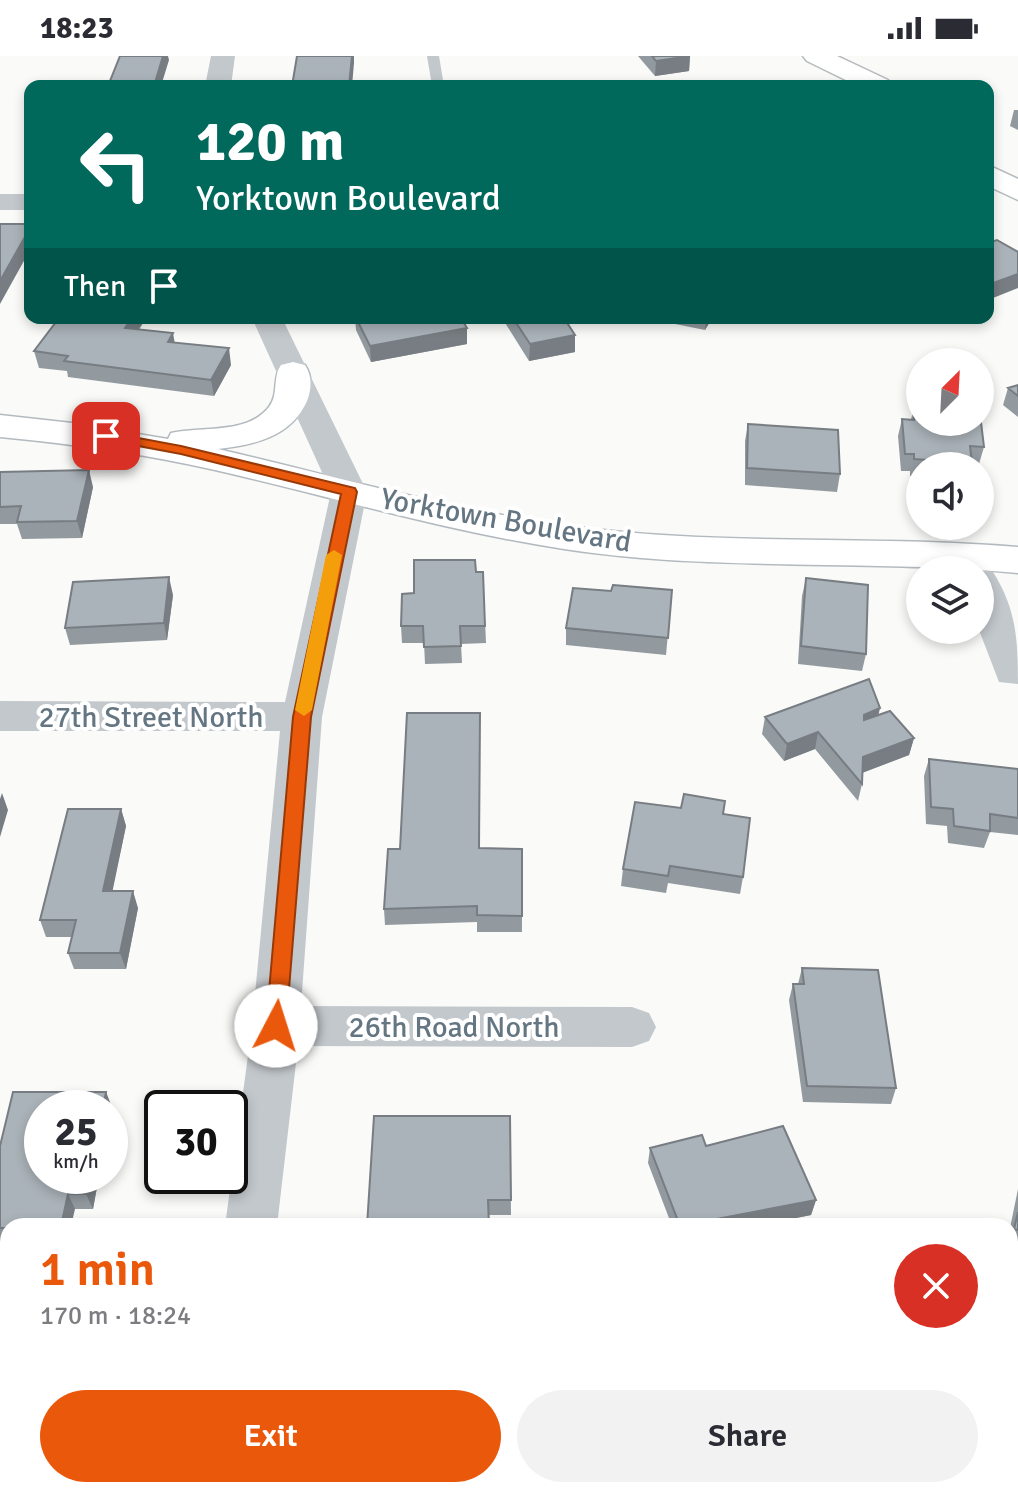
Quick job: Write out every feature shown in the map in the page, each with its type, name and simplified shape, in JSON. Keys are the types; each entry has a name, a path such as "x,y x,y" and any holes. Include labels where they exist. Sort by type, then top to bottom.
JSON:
{"street":[{"path":"219,80 223,56"},
{"path":"813,56 838,80"},
{"path":"813,56 866,80"},
{"path":"994,151 1018,165"},
{"path":"994,177 1018,191"},
{"path":"0,202 24,202"},
{"path":"252,1218 276,1026 302,717 349,492 270,324"},
{"path":"145,443 216,439 259,429 278,417 291,399 293,372"},
{"name":"Yorktown Boulevard","path":"0,426 145,443 505,527 631,544 906,564"},
{"name":"Yorktown Boulevard","path":"994,559 1018,546"},
{"name":"Yorktown Boulevard","path":"994,565 1018,560"},
{"path":"994,620 1013,672"},
{"name":"27th Street North","path":"0,716 302,717"},
{"name":"26th Road North","path":"276,1026 632,1027"}],"lane":[{"path":"433,56 437,80"}],"building":[{"path":"120,56 163,56 156,80 110,80"},
{"path":"297,56 352,56 350,80 293,80"},
{"path":"652,56 690,56 656,61"},
{"path":"0,224 24,224 24,239 0,281"},
{"path":"994,241 1018,252 1018,274 994,283"},
{"path":"54,324 128,324 125,328 173,333 168,342 229,348 211,380 64,361 68,356 34,351"},
{"path":"359,324 465,324 467,328 370,346"},
{"path":"517,324 568,324 575,335 530,344"},
{"path":"1018,385 1018,396 1008,388"},
{"path":"902,419 906,419 906,436 983,436 984,447 970,446 971,452 905,454"},
{"path":"748,424 838,430 840,474 747,468"},
{"path":"89,470 77,521 17,522 21,506 0,507 0,472"},
{"path":"414,560 475,560 476,572 483,572 485,626 460,626 461,646 424,647 423,626 401,626 402,594 414,593"},
{"path":"169,577 164,623 65,628 73,582"},
{"path":"806,578 868,585 866,654 801,646"},
{"path":"613,585 672,590 668,638 566,628 573,588 611,591"},
{"path":"869,679 880,708 864,715 864,720 890,711 914,738 863,757 862,784 818,732 787,744 765,717"},
{"path":"407,713 480,713 479,848 522,849 522,916 477,915 477,906 384,909 388,849 400,849"},
{"path":"929,759 1018,769 1018,818 990,814 990,831 954,826 953,809 931,807"},
{"path":"684,794 725,801 723,814 750,818 743,877 670,866 668,876 623,869 635,802 681,808"},
{"path":"68,809 121,809 103,891 133,891 120,953 68,953 76,920 40,920"},
{"path":"802,968 878,970 896,1088 807,1086 793,984 804,984"},
{"path":"13,1092 24,1092 24,1194 68,1194 63,1218 0,1218 0,1146"},
{"path":"374,1116 510,1116 511,1200 488,1200 489,1218 368,1218"},
{"path":"783,1126 816,1200 722,1218 677,1218 650,1148 702,1135 706,1146"}],"slow traffic":[{"path":"304,710 334,555"}],"route":[{"path":"106,436 181,450 349,492 302,717 276,1026"}]}
